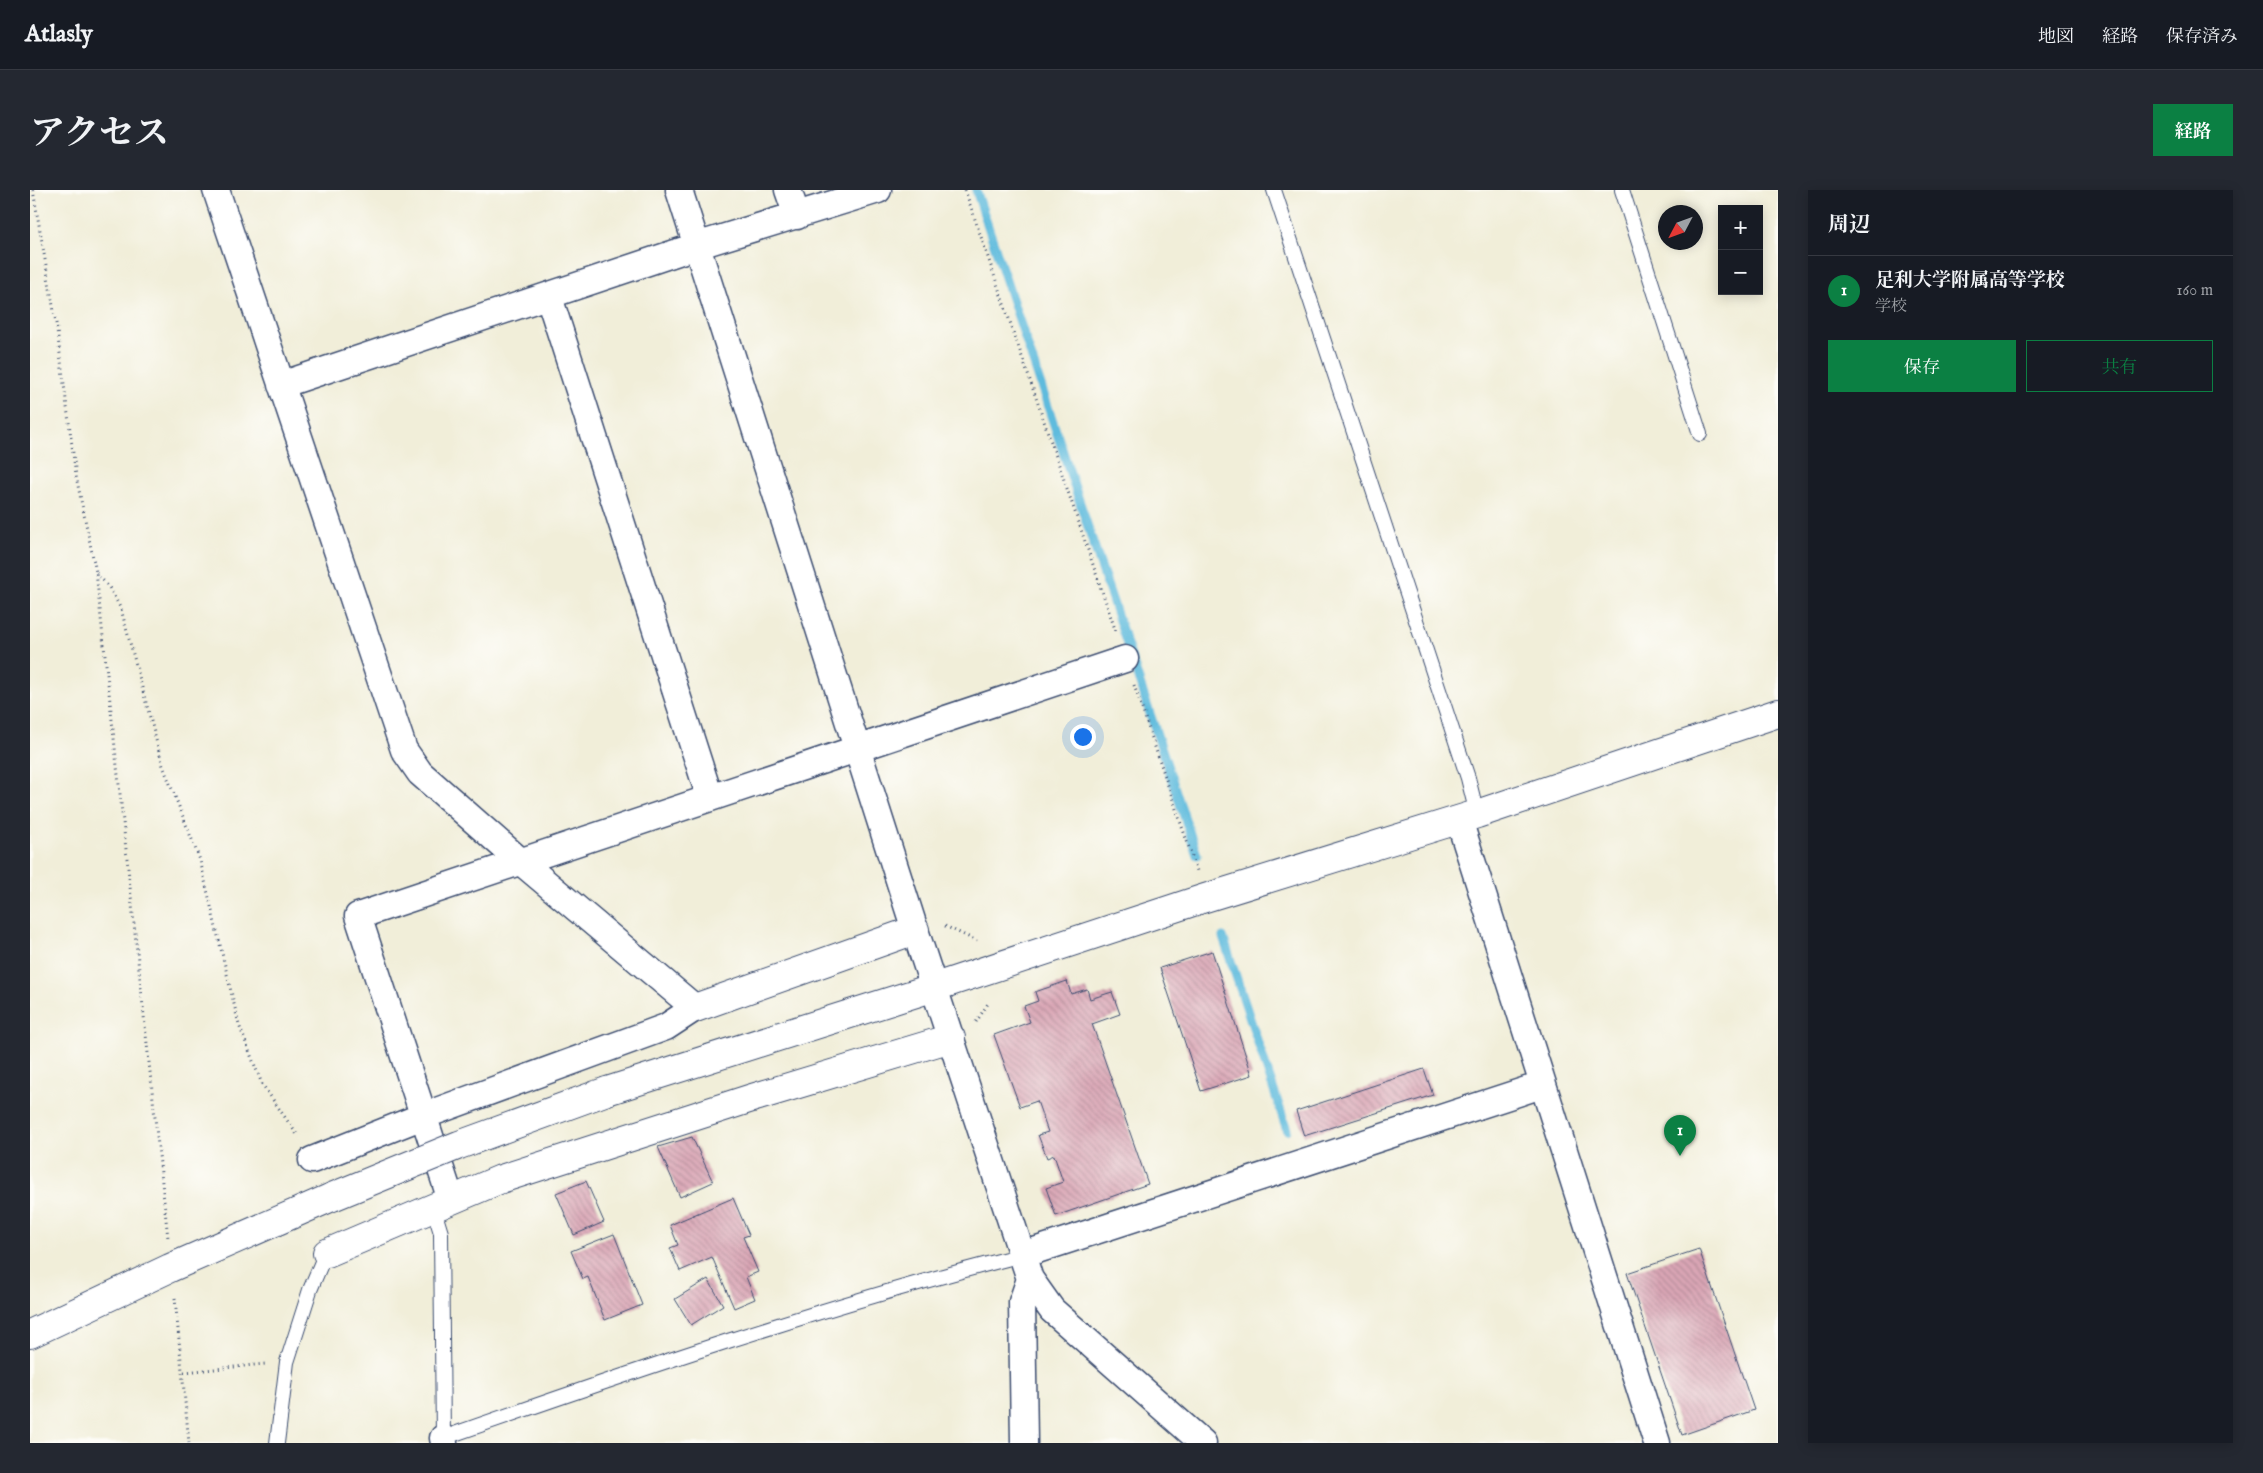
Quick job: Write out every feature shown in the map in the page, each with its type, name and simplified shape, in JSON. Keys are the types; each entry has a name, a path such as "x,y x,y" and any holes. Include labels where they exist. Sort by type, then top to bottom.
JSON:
{"street":[{"path":"216,190 404,750 420,773 520,861 695,1008"},
{"path":"679,190 915,930 1030,1279 1052,1310 1203,1443"},
{"path":"788,190 797,216"},
{"path":"281,385 549,297 696,246 878,190"},
{"path":"549,297 710,798"},
{"path":"442,1204 423,1116 358,916 1125,659"},
{"path":"30,1334 149,1278 332,1197 460,1145 607,1091 935,987 1206,898 1468,817 1778,713"},
{"path":"1468,817 1542,1085 1657,1443"},
{"path":"312,1160 423,1116 666,1027 695,1008 915,930"},
{"path":"327,1247 442,1204 501,1179 752,1098 952,1038"},
{"path":"1022,1255 1542,1085"},
{"path":"1024,1443 1022,1302 1030,1279"}],"lane":[{"path":"1274,190 1468,778 1468,817"},
{"path":"1622,190 1700,434"},
{"path":"442,1204 444,1440 663,1363 860,1300 1022,1255"},
{"path":"277,1443 288,1362 310,1290 327,1247"}],"path":[{"path":"33,190 56,323 76,476 96,572 167,1227"},
{"path":"965,190 1206,898"},
{"path":"96,572 109,587 122,609 163,766 200,860 239,1025 262,1084 308,1149 312,1160"},
{"path":"176,1302 184,1372 189,1443"},
{"path":"184,1372 248,1367"}],"building":[{"path":"1212,951 1252,1075 1201,1091 1160,968"},
{"path":"1067,981 1071,994 1087,989 1090,999 1112,992 1120,1014 1092,1024 1148,1184 1056,1216 1046,1188 1063,1182 1054,1155 1047,1158 1038,1135 1048,1132 1037,1101 1020,1107 994,1035 1030,1022 1024,1006 1038,1001 1035,992"},
{"path":"1424,1069 1433,1095 1304,1136 1296,1111"},
{"path":"692,1137 713,1182 680,1197 658,1147"},
{"path":"586,1181 604,1222 574,1235 556,1193"},
{"path":"733,1198 749,1235 743,1237 758,1272 746,1277 755,1299 734,1308 712,1257 680,1271 670,1248 678,1245 670,1225"},
{"path":"614,1234 642,1305 605,1320 588,1277 583,1279 571,1251"},
{"path":"1699,1249 1754,1410 1682,1435 1627,1273"},
{"path":"708,1279 723,1305 691,1325 675,1299"}],"waterway":[{"path":"976,190 1197,855"},
{"path":"1223,937 1287,1130"}],"place":[{"name":"足利大学附属高等学校","path":"1680,1156"}]}
